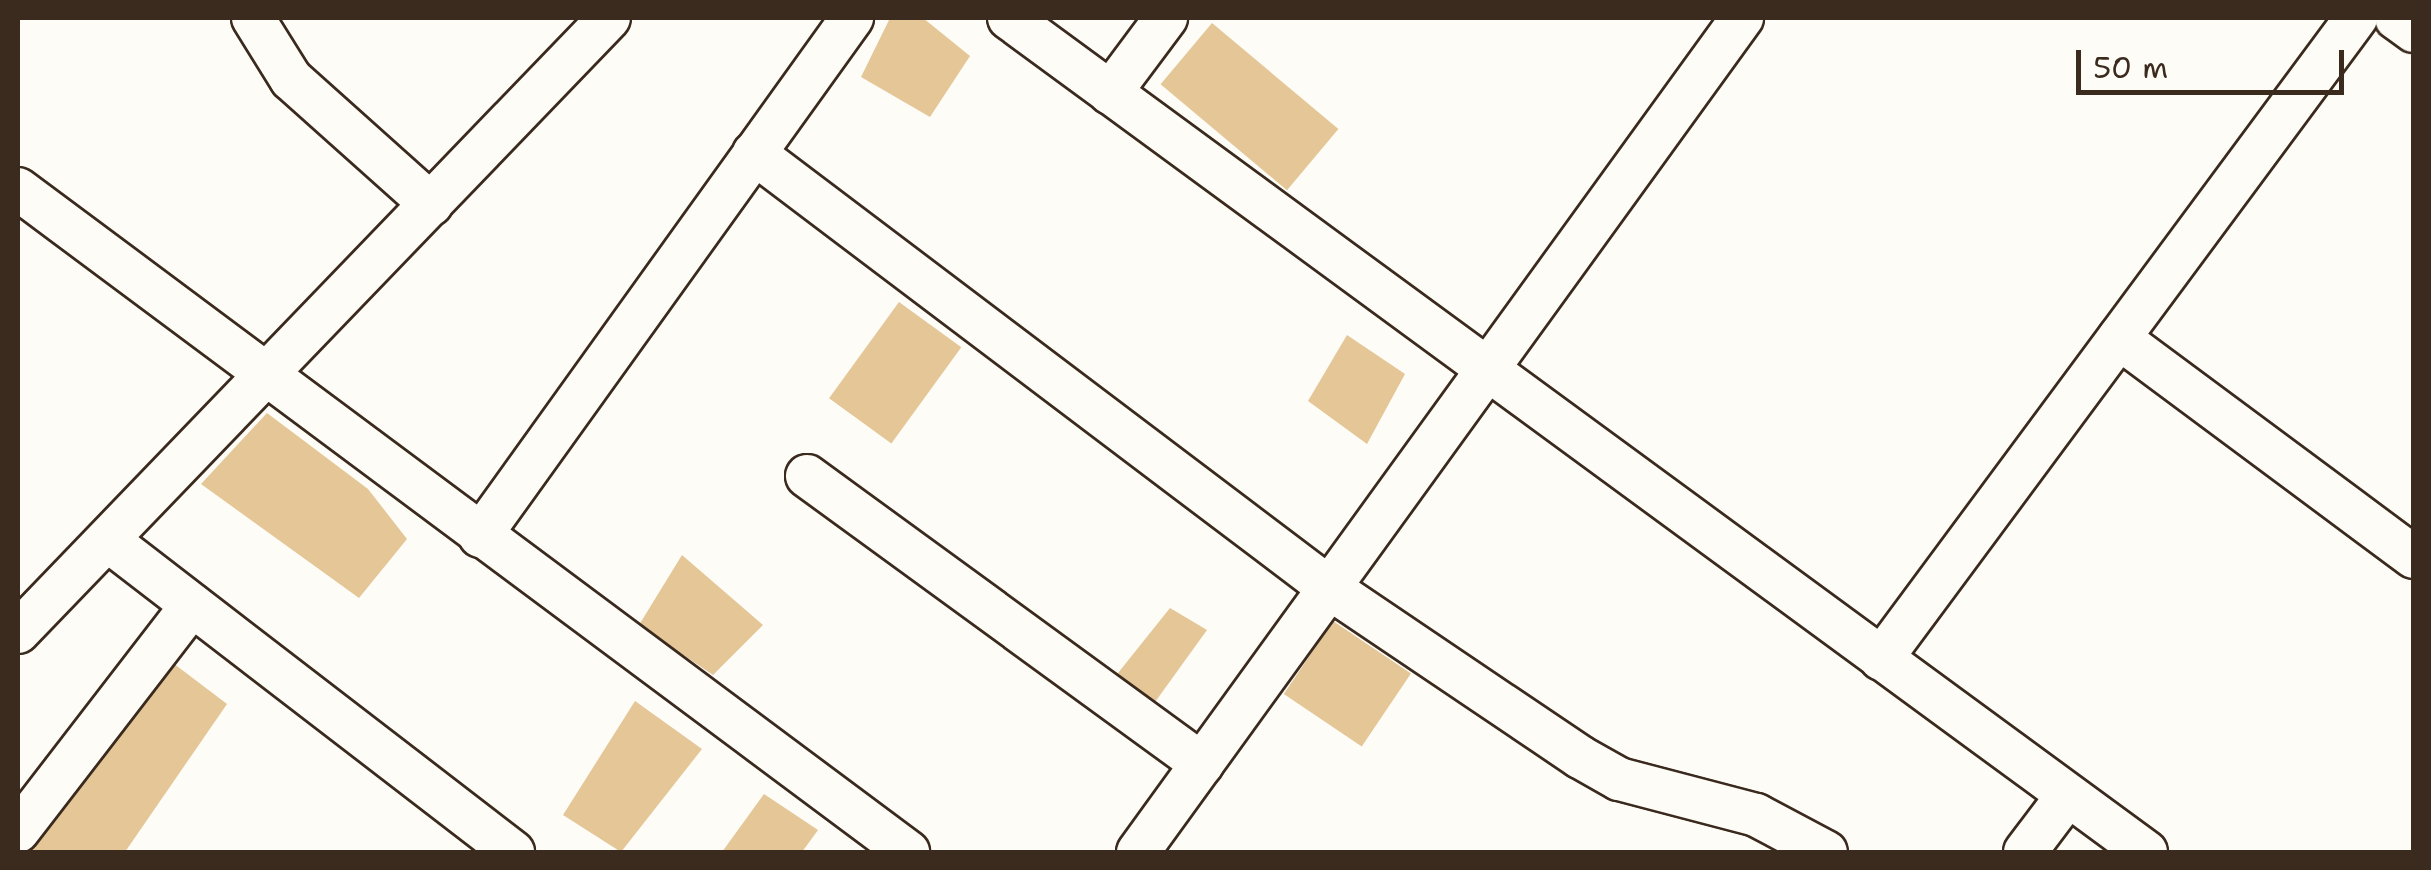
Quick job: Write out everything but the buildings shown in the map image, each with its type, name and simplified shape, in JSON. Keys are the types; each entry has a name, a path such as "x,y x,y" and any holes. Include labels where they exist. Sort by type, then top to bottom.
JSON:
{"street":[{"path":"253,18 291,79 431,204"},
{"path":"18,632 609,18"},
{"path":"480,536 852,18"},
{"path":"1009,18 2146,852"},
{"path":"1110,93 1166,18"},
{"path":"1138,852 1742,18"},
{"path":"1881,659 2356,18"},
{"path":"2396,18 2414,31"},
{"path":"754,154 1328,587 1619,779 1756,814 1826,852"},
{"path":"18,189 890,847"},
{"path":"2119,338 2414,557"},
{"path":"807,476 1202,764"},
{"path":"109,541 514,852"},
{"path":"18,832 192,605"},
{"path":"2025,852 2068,795"}]}
